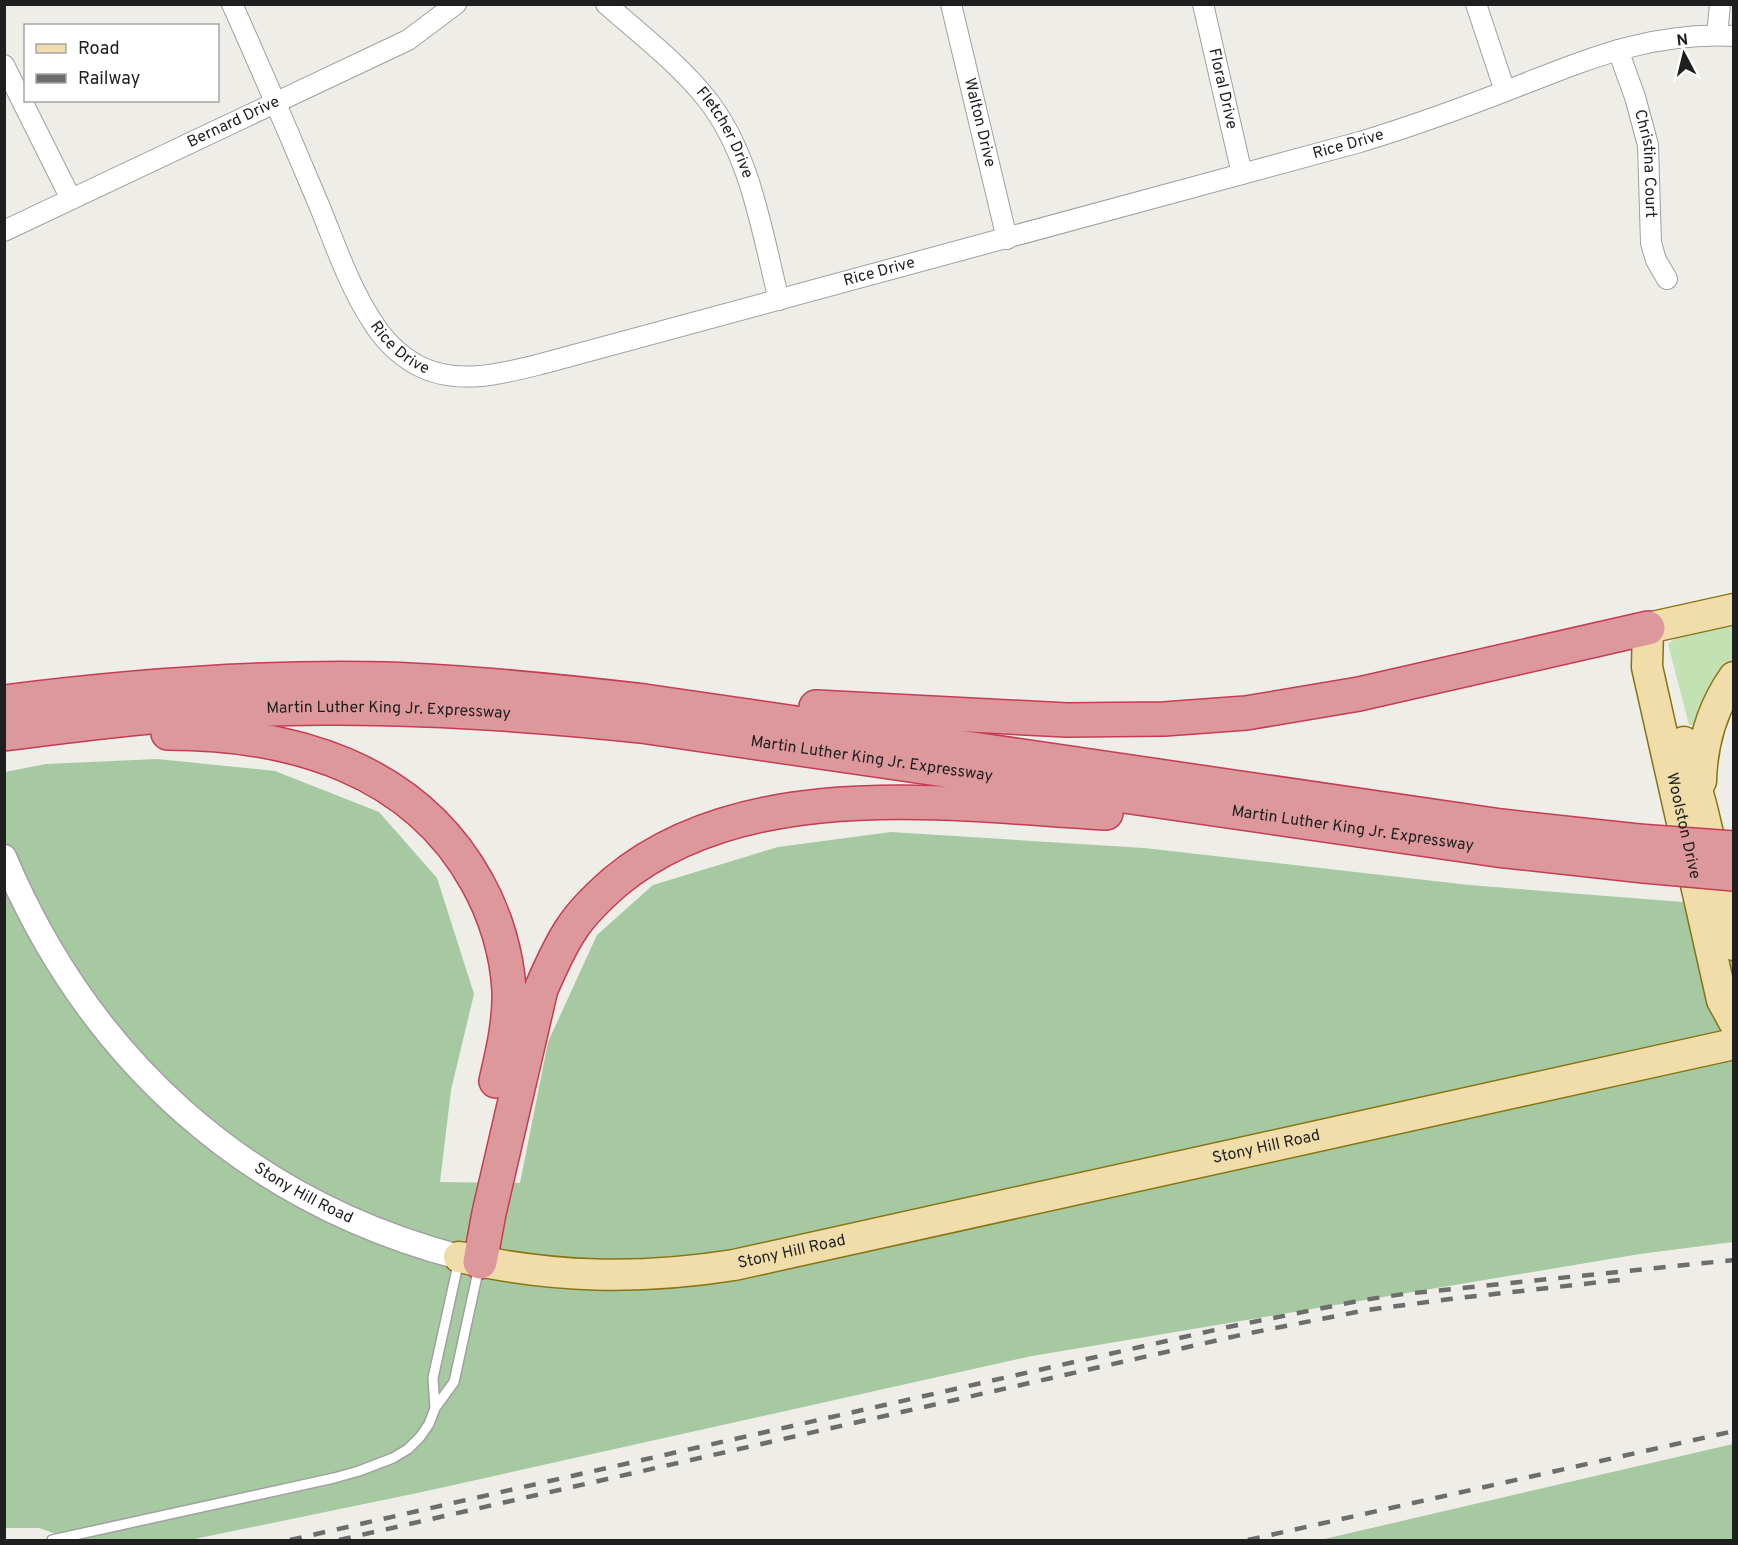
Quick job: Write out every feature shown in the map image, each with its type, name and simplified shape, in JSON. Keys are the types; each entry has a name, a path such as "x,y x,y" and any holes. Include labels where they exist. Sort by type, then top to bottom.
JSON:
{"highway":[{"path":"580,694 1020,719 1117,720 1205,717 1330,700 1648,628"},
{"name":"Martin Luther King Jr. Expressway","path":"4,702 61,694 190,683 321,679 451,682 580,694 644,701 1501,826 1734,874"},
{"name":"Martin Luther King Jr. Expressway","path":"4,734 129,718 258,710 385,708 513,713 641,726 1497,850 1641,854 1734,848"},
{"path":"4,734 177,733 273,743 327,757 376,778 399,793 438,826 456,847 485,897 501,945 509,989 505,1042 467,1208 470,1259"},
{"path":"470,1259 489,1213 535,1013 549,970 572,928 588,908 624,875 668,846 716,827 743,820 805,809 870,802 933,803 1321,825"}],"main road":[{"path":"1648,628 1734,609"},
{"name":"Woolston Drive","path":"1648,628 1666,663 1688,762 1702,808 1734,945"},
{"name":"Woolston Drive","path":"1648,628 1647,667 1722,1000 1734,1022"},
{"name":"Woolston Drive","path":"1702,808 1701,762 1705,741 1718,703 1734,677"},
{"name":"Stony Hill Road","path":"470,1259 537,1271 600,1276 666,1274 734,1265 1734,1044"}],"street":[{"name":"Rice Drive","path":"232,4 344,267 371,320 388,342 419,366 454,376 477,377 500,374 779,300 1406,128 1618,50 1659,40 1725,35"},
{"name":"Bernard Drive","path":"4,231 408,40 456,4"},
{"name":"Fletcher Drive","path":"606,4 684,74 707,99 722,122 745,173 758,214 779,300"},
{"name":"Walton Drive","path":"951,4 1007,238"},
{"name":"Floral Drive","path":"1203,4 1242,174"},
{"path":"1476,4 1504,92"},
{"path":"1720,4 1725,35"},
{"name":"Christina Court","path":"1618,50 1648,145 1651,243 1656,260 1667,279"},
{"path":"4,64 71,199"},
{"name":"Stony Hill Road","path":"4,857 43,938 90,1011 138,1068 195,1122 259,1170 324,1207 389,1236 423,1248 470,1259"}],"lane":[{"path":"435,1408 433,1378 470,1259"},
{"path":"52,1540 333,1478 377,1465 408,1449 429,1424 435,1408 454,1382 470,1259"}],"green space":[{"path":"1733,623 1733,663 1701,725 1689,725 1668,644 1677,637"},
{"path":"157,759 275,771 379,812 437,878 474,994 451,1090 440,1182 520,1183 548,1042 597,935 653,885 778,847 891,832 1144,848 1469,885 1733,906 1733,1242 1640,1254 1032,1356 422,1492 190,1540 74,1540 39,1528 5,1528 5,772 46,764"},
{"path":"1733,1444 1733,1540 1320,1540"}],"railway":[{"path":"290,1540 1228,1327 1363,1300 1734,1260"},
{"path":"339,1540 1245,1334 1367,1310 1628,1279"},
{"path":"1248,1540 1734,1431"}]}
